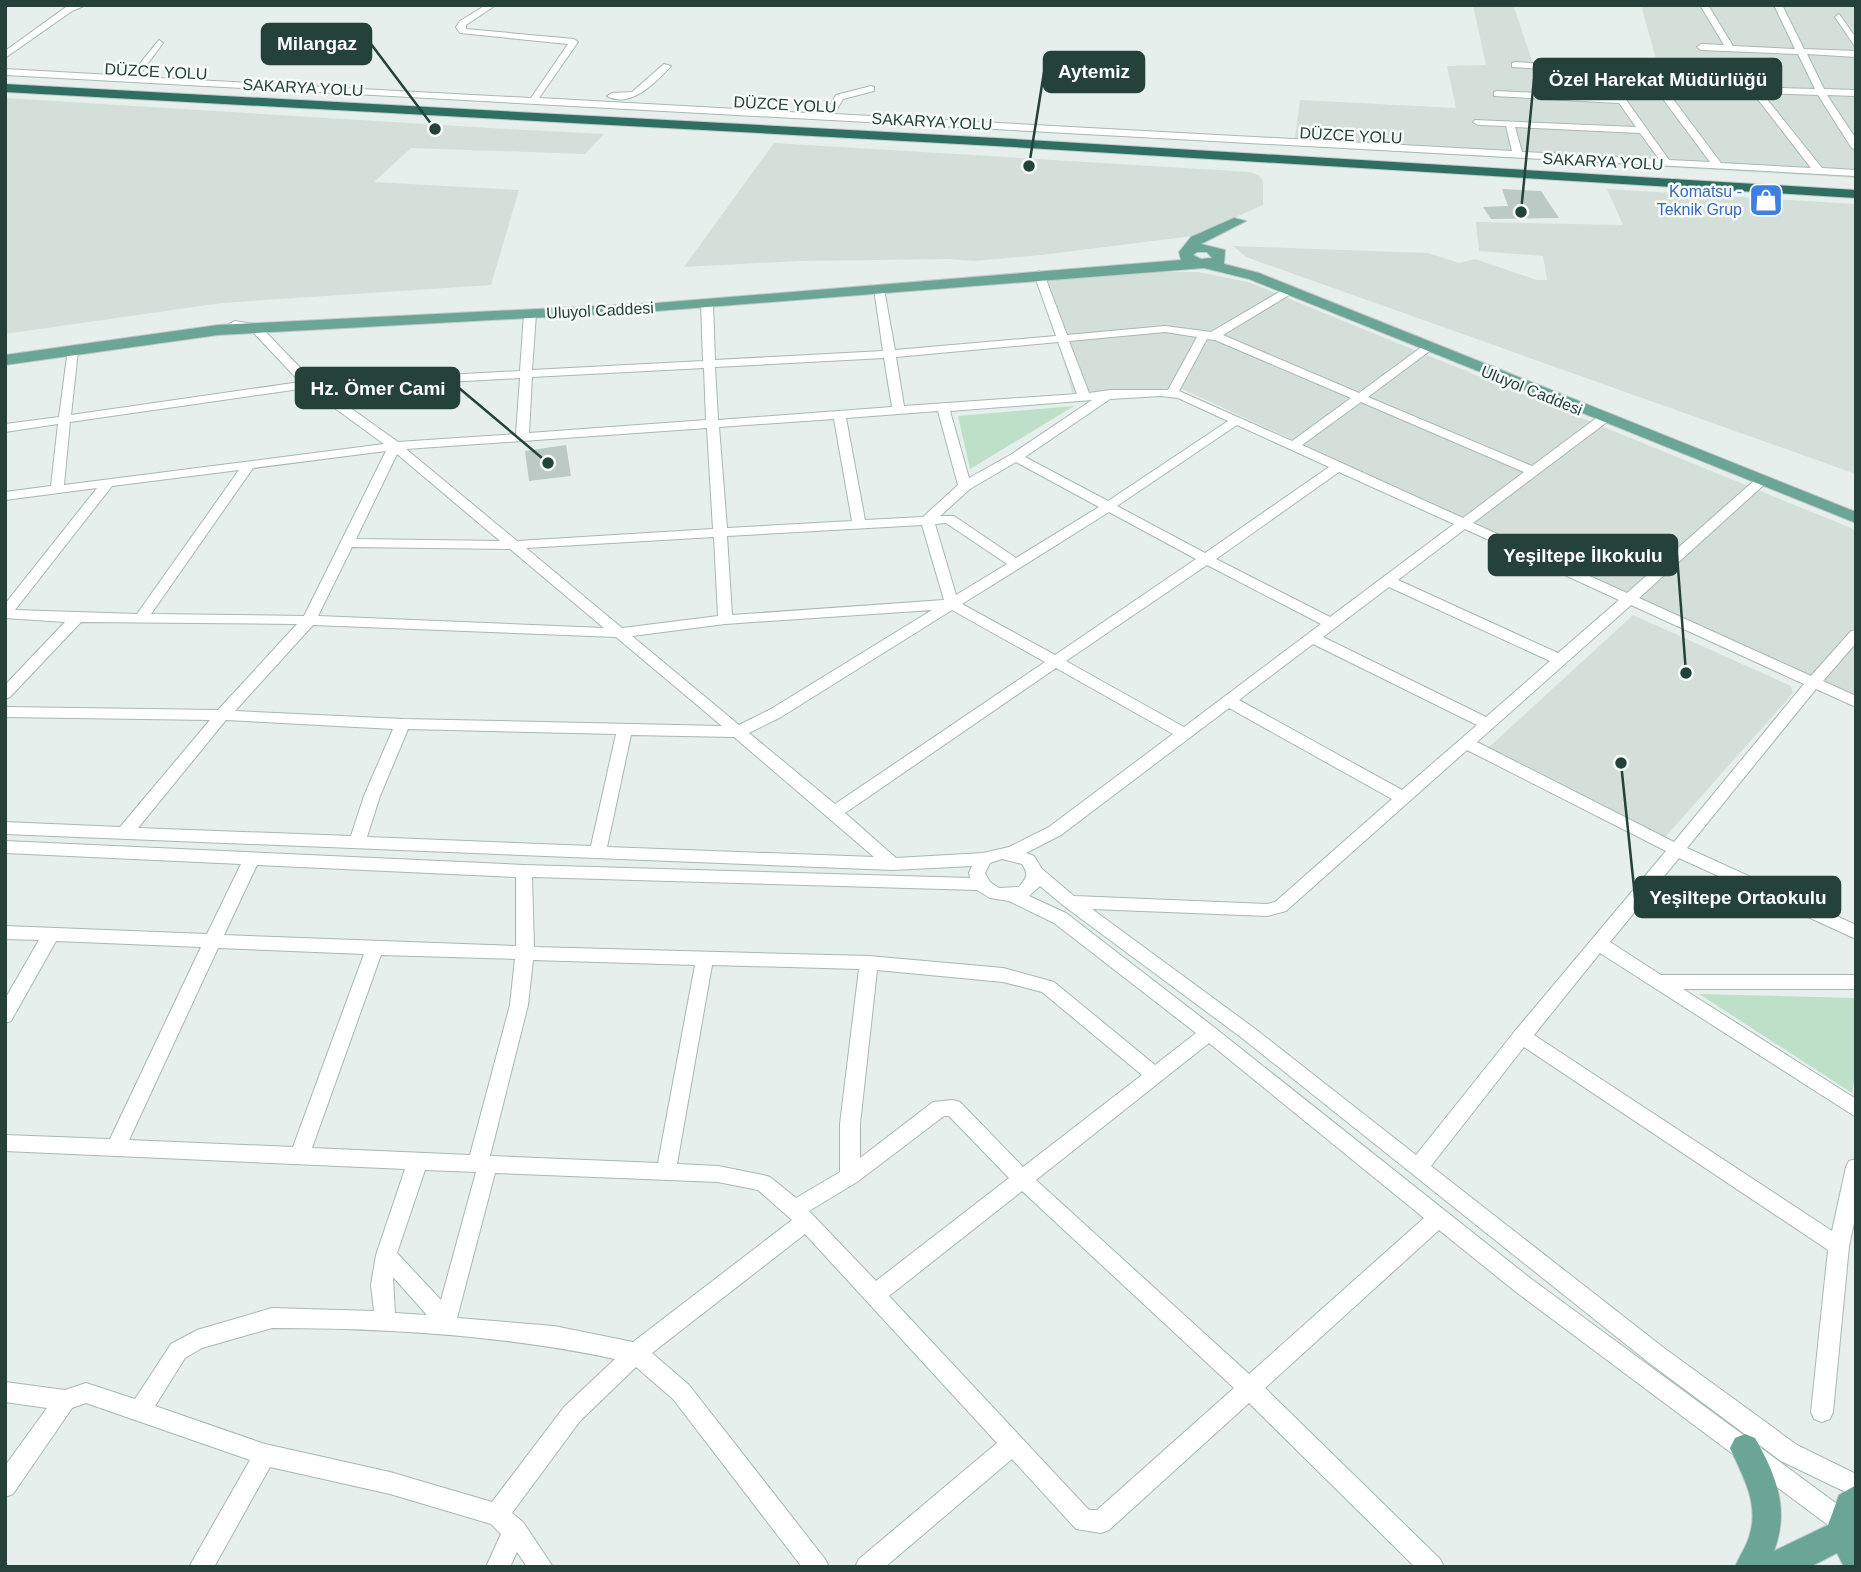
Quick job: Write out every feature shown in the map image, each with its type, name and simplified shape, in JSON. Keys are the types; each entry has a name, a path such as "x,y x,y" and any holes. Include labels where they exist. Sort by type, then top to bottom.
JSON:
{"highway":[{"name":"DÜZCE YOLU","path":"5,80 1172,142 1856,183"},
{"name":"SAKARYA YOLU","path":"5,88 996,142 1856,194"}],"main road":[{"path":"1240,221 1220,239 1219,261 1195,257 1196,240 1240,221"},
{"name":"Uluyol Caddesi","path":"5,360 255,327 707,303 1039,274 1195,257 1205,247 1617,408 1856,506"},
{"name":"Uluyol Caddesi","path":"5,352 367,310 864,284 1195,257 1290,290 1427,348 1856,519"},
{"path":"1745,1448 1759,1472 1767,1497 1769,1524 1760,1551 1750,1567"},
{"path":"1776,1567 1850,1528"}],"street":[{"path":"5,55 69,9 82,5"},
{"path":"492,5 463,23 460,27 463,31 574,42 533,101"},
{"path":"1704,5 1730,48"},
{"path":"1778,5 1821,92 1856,147"},
{"path":"1839,17 1856,45"},
{"path":"132,79 159,43"},
{"path":"1700,47 1856,54"},
{"path":"1515,65 1601,69 1667,164"},
{"path":"565,103 574,94 634,95 667,66"},
{"path":"5,72 1856,173"},
{"path":"1614,87 1856,93"},
{"path":"1660,88 1719,167"},
{"path":"828,117 839,97 871,89"},
{"path":"1755,90 1819,171"},
{"path":"1497,94 1559,112 1643,130"},
{"path":"1478,122 1510,124 1622,100"},
{"path":"1510,124 1518,156"},
{"path":"1039,274 1084,396"},
{"path":"879,289 899,412"},
{"path":"1172,394 1209,335 1290,290"},
{"path":"707,303 711,426 722,531 725,620"},
{"path":"522,438 530,314"},
{"path":"234,324 255,327 311,385 395,446 834,812 892,864"},
{"path":"5,428 311,385 891,354 1165,329 1209,335 1362,396 1532,471"},
{"path":"1296,445 1427,348"},
{"path":"57,489 72,351"},
{"path":"927,520 965,486 1016,457 1112,393"},
{"path":"5,496 395,446 711,426 1112,393 1172,394 1296,445 1460,523 1856,702"},
{"path":"943,408 965,486"},
{"path":"840,416 859,523"},
{"path":"5,828 892,864 984,859 992,855 1011,853 1055,831 1460,523 1603,419"},
{"path":"5,712 222,715 403,724 738,732 776,713 1106,508 1237,420"},
{"path":"125,832 222,715 309,620 395,446"},
{"path":"1016,457 1106,508 1330,623"},
{"path":"141,619 249,464"},
{"path":"834,812 1339,466"},
{"path":"6,614 108,481"},
{"path":"1070,902 1267,910 1280,907 1760,482"},
{"path":"347,543 513,545 949,519 1016,564"},
{"path":"927,520 952,604"},
{"path":"1386,580 1560,660"},
{"path":"6,614 77,618 309,620 618,633 725,620 952,604 1185,734"},
{"path":"5,694 77,618"},
{"path":"1419,1166 1521,1036 1677,849 1811,682 1856,634"},
{"path":"1311,638 1488,724"},
{"path":"1228,701 1403,798"},
{"path":"357,842 403,724"},
{"path":"598,850 625,728"},
{"path":"1466,743 1677,849 1856,933"},
{"path":"1012,895 1031,886 1035,870 1055,831"},
{"path":"5,847 524,871 981,884"},
{"path":"1011,853 1028,860 1035,870 1070,902 1248,1032 1696,1385 1789,1453 1856,1486"},
{"path":"116,1147 252,857"},
{"path":"984,859 977,873 981,884 990,891 1012,895 1059,918 1209,1033 1523,1285 1850,1528"},
{"path":"444,1323 519,1005 525,951 524,871"},
{"path":"5,932 869,963 1003,975 1048,987 1156,1076"},
{"path":"5,1016 52,933"},
{"path":"1599,944 1856,1110"},
{"path":"300,1155 376,946"},
{"path":"666,1171 705,957"},
{"path":"850,1176 850,1124 869,963"},
{"path":"1661,982 1856,982"},
{"path":"874,1295 1209,1033"},
{"path":"1521,1036 1839,1246"},
{"path":"498,1567 506,1523 572,1414 636,1353 800,1215 940,1108 953,1108 1023,1178 1249,1388 1432,1567"},
{"path":"5,1143 666,1171 718,1174 763,1182 800,1215 1084,1521 1101,1522 1438,1218"},
{"path":"386,1321 381,1285 386,1255 418,1160"},
{"path":"1822,1412 1839,1246 1856,1167"},
{"path":"386,1255 444,1323"},
{"path":"139,1412 178,1352 197,1340 272,1318 304,1316 444,1323 554,1336 636,1353 681,1392 817,1567"},
{"path":"5,1392 65,1400 86,1394 265,1455 390,1483 506,1523 541,1567"},
{"path":"5,1486 65,1400"},
{"path":"867,1567 1013,1444"},
{"path":"201,1567 265,1455"}],"shaded area":[{"path":"1473,5 1514,7 1532,61 1658,66 1641,5 1856,5 1856,178 1294,146 1300,100 1456,108 1447,66 1486,65"},
{"path":"5,98 604,134 585,154 411,148 374,182 519,190 491,285 222,303 5,334"},
{"path":"774,143 1250,172 1260,176 1263,182 1263,205 1193,236 1042,255 974,261 799,261 684,267"},
{"path":"1607,189 1856,204 1856,474 1246,257 1233,246 1428,253 1459,263 1475,259 1537,280 1547,280 1543,256 1479,251 1476,222 1623,225"},
{"path":"1198,272 1248,282 1856,530 1856,698 1180,388 1072,393 1044,280"},
{"path":"1633,615 1791,686 1793,693 1660,843 1486,750"}],"green space":[{"path":"1074,406 970,469 958,416"},
{"path":"1699,994 1856,998 1856,1069 1852,1093"}],"building":[{"path":"1502,189 1541,191 1559,218 1491,219 1483,207 1508,206"},
{"path":"566,445 571,476 529,481 525,451"}],"place":[{"name":"Milangaz","path":"435,129"},
{"name":"Aytemiz","path":"1029,166"},
{"name":"Komatsu - Teknik Grup","path":"1766,200"},
{"name":"Özel Harekat Müdürlüğü","path":"1521,212"},
{"name":"Hz. Ömer Cami","path":"548,463"},
{"name":"Yeşiltepe İlkokulu","path":"1686,673"},
{"name":"Yeşiltepe Ortaokulu","path":"1621,763"}]}
